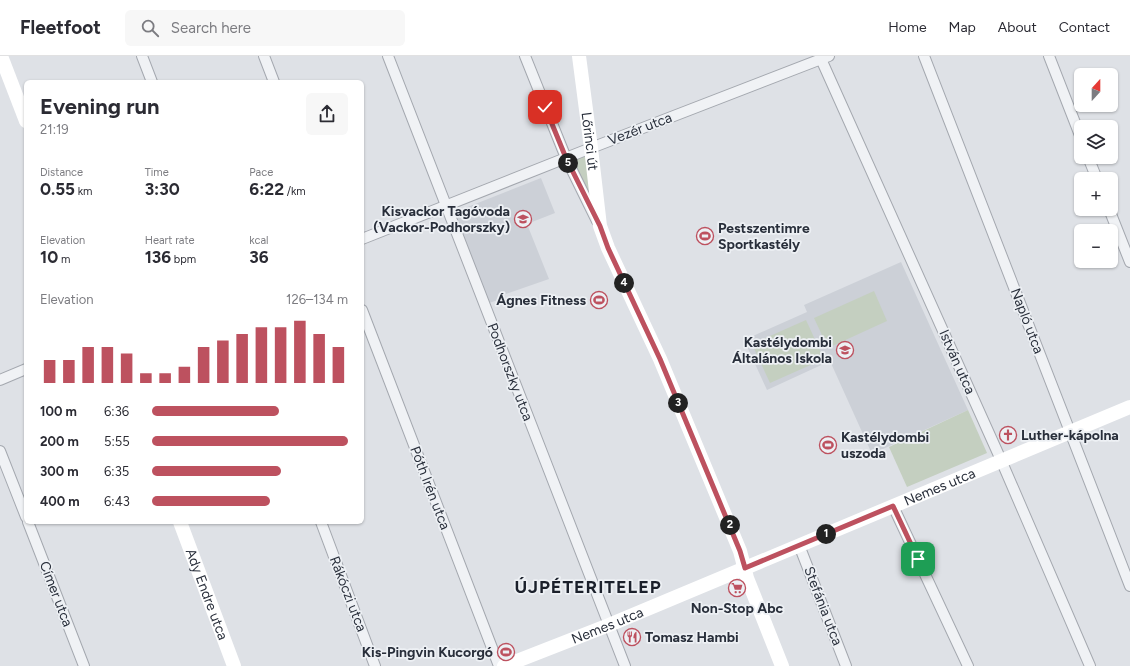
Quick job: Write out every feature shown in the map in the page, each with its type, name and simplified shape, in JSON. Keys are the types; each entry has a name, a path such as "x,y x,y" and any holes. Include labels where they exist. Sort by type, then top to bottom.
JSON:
{"street":[{"path":"1,56 24,116"},
{"path":"142,56 151,80"},
{"path":"264,56 273,80"},
{"name":"Podhorszky utca","path":"388,56 625,666"},
{"path":"525,56 566,158 600,226"},
{"name":"Lőrinci út","path":"579,56 600,226 608,248 660,359 740,551 747,578 782,666"},
{"path":"801,56 805,66"},
{"name":"Napló utca","path":"924,56 1130,586"},
{"path":"1049,56 1074,120"},
{"name":"Vezér utca","path":"364,238 591,148 825,58"},
{"name":"István utca","path":"825,58 1090,666"},
{"path":"1112,216 1130,262"},
{"name":"Póth Irén utca","path":"364,315 499,666"},
{"path":"0,380 24,370"},
{"name":"Nemes utca","path":"504,666 609,625 1130,407"},
{"path":"0,451 24,512"},
{"path":"893,506 968,666"},
{"name":"Címer utca","path":"29,524 84,666"},
{"name":"Ady Endre utca","path":"181,524 234,666"},
{"name":"Rákóczi utca","path":"322,524 375,666"},
{"name":"Stefánia utca","path":"799,545 846,666"}],"shaded area":[{"path":"541,178 555,213 527,224 549,279 503,295 504,298 489,303 455,212"},
{"name":"Kastélydombi Általános Iskola","path":"901,262 968,410 872,454 830,361 767,390 744,340 807,312 804,305"}],"green space":[{"path":"591,148 600,226 566,158"},
{"path":"874,291 887,321 828,348 814,318"},
{"path":"806,320 824,359 770,383 752,344"},
{"path":"968,410 987,453 907,487 889,447"}],"place":[{"name":"Kisvackor Tagóvoda (Vackor-Podhorszky)","path":"523,219"},
{"name":"Pestszentimre Sportkastély","path":"705,236"},
{"name":"Ágnes Fitness","path":"599,300"},
{"name":"Kastélydombi Általános Iskola","path":"845,350"},
{"name":"Luther-kápolna","path":"1008,435"},
{"name":"Kastélydombi uszoda","path":"828,445"},
{"name":"Non-Stop Abc","path":"737,588"},
{"name":"Tomasz Hambi","path":"632,637"},
{"name":"Kis-Pingvin Kucorgó","path":"506,652"}],"district":[{"name":"ÚJPÉTERITELEP","path":"588,587"}],"route":[{"path":"545,107 566,158 600,226 608,248 660,359 743,558 745,568 893,506 918,559"}]}
